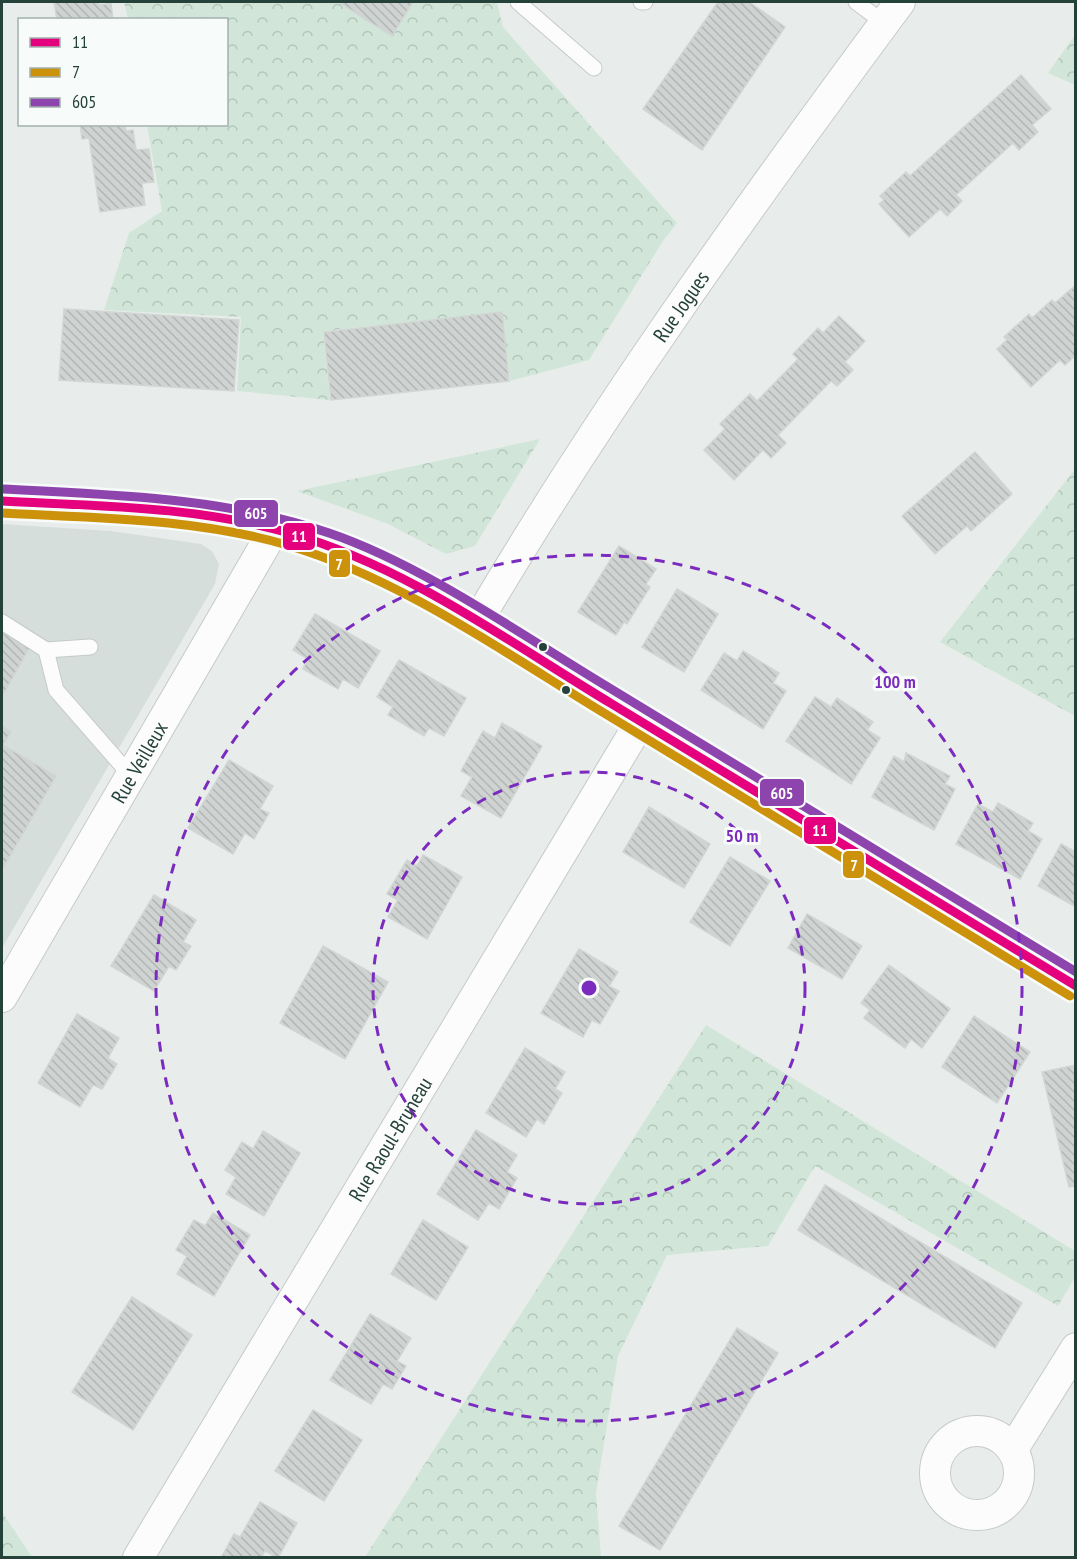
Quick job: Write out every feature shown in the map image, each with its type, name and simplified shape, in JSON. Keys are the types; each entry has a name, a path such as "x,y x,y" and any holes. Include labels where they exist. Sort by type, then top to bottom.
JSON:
{"street":[{"name":"Rue Jogues","path":"477,622 681,303 892,12"},
{"path":"2,501 194,512 275,528 327,545 377,566 477,622 1076,986"},
{"name":"Rue Veilleux","path":"2,996 275,528"},
{"name":"Rue Raoul-Bruneau","path":"138,1557 641,721"},
{"path":"1013,1449 1076,1348"}],"lane":[{"path":"518,2 594,68"},
{"path":"856,2 892,12"},
{"path":"2,622 46,650 90,647"},
{"path":"46,650 57,690 131,776"}],"shaded area":[{"path":"2,524 111,531 201,544 212,551 219,564 215,584 2,948"}],"green space":[{"path":"124,2 338,2 392,35 413,2 497,2 503,27 677,223 663,241 589,360 510,381 502,312 323,331 330,400 237,391 241,317 104,310 129,233 162,211 147,126 228,126 228,18 128,18"},
{"path":"1075,35 1076,85 1048,73"},
{"path":"540,439 475,546 446,554 388,524 297,491"},
{"path":"1075,469 1075,716 940,642"},
{"path":"706,1025 1075,1251 1075,1277 1058,1306 815,1166 768,1246 667,1255 618,1356 596,1493 601,1557 365,1557"},
{"path":"2,1512 32,1557 2,1557"}],"building":[{"path":"54,2 99,2 99,5 111,3 113,18 57,18"},
{"path":"338,2 413,2 392,36"},
{"path":"718,2 749,2 785,27 702,150 643,109"},
{"path":"1021,75 1051,109 1032,125 1038,132 1019,150 1013,143 956,195 962,201 947,216 940,209 909,237 879,204 884,200 880,196 906,172 910,176"},
{"path":"80,126 125,126 126,131 133,130 136,150 149,149 154,182 142,183 145,205 100,212 89,138 82,139"},
{"path":"1076,285 1076,355 1065,365 1060,360 1031,387 997,349 1007,340 1004,337 1029,314 1032,318 1052,300 1055,303"},
{"path":"64,309 239,320 234,391 59,380"},
{"path":"502,312 509,381 331,400 324,332"},
{"path":"839,316 865,341 845,362 853,370 837,386 831,381 778,435 786,443 771,458 763,450 734,480 704,450 725,429 720,424 750,394 757,401 798,359 793,354 818,328 823,333"},
{"path":"975,452 1012,494 971,531 967,526 935,554 902,516"},
{"path":"619,546 656,569 646,584 650,587 627,624 624,622 616,635 578,612"},
{"path":"677,589 718,614 684,672 642,647"},
{"path":"315,614 380,651 358,688 343,679 338,689 303,669 308,659 293,650"},
{"path":"2,632 29,648 2,697"},
{"path":"743,651 779,673 773,683 786,691 763,729 701,690 724,653 737,661"},
{"path":"399,660 466,698 444,736 429,728 424,736 388,715 393,707 377,697"},
{"path":"815,697 831,707 837,698 873,722 867,730 880,738 851,784 786,741"},
{"path":"502,723 542,746 501,818 461,796 472,777 461,771 483,731 495,738"},
{"path":"2,726 11,732 3,745 56,776 2,870"},
{"path":"906,753 950,776 945,784 955,789 934,830 872,797 894,756 904,762"},
{"path":"229,760 273,786 260,809 269,813 254,839 245,833 233,854 188,828"},
{"path":"998,803 1033,823 1028,831 1042,839 1020,879 956,844 978,804 993,812"},
{"path":"649,807 710,844 684,888 623,852"},
{"path":"1061,844 1076,852 1076,907 1038,886"},
{"path":"423,855 462,877 427,939 388,917 398,900 387,894 407,860 417,866"},
{"path":"730,857 770,881 730,946 690,922"},
{"path":"154,895 196,920 183,942 191,946 176,970 169,966 154,991 111,966"},
{"path":"807,914 862,946 842,979 788,948"},
{"path":"323,946 388,982 345,1059 280,1023"},
{"path":"579,949 618,972 609,986 619,991 600,1024 592,1020 583,1037 541,1013"},
{"path":"889,965 950,1009 922,1048 911,1039 905,1048 864,1018 870,1010 861,1003"},
{"path":"77,1014 119,1038 108,1058 117,1064 102,1089 93,1085 80,1107 38,1083"},
{"path":"974,1016 1030,1052 997,1103 942,1067"},
{"path":"525,1048 565,1072 555,1089 562,1093 544,1124 537,1119 526,1137 486,1113"},
{"path":"1076,1065 1076,1186 1069,1187 1042,1072"},
{"path":"476,1130 517,1155 507,1172 517,1178 499,1209 489,1203 478,1220 437,1194"},
{"path":"263,1131 300,1153 264,1216 226,1194 236,1177 225,1170 242,1142 253,1149"},
{"path":"825,1185 1022,1303 995,1348 798,1230"},
{"path":"213,1213 250,1235 214,1296 177,1274 187,1256 176,1250 194,1220 205,1226"},
{"path":"423,1220 468,1247 436,1300 391,1274"},
{"path":"132,1297 192,1335 133,1430 72,1392"},
{"path":"370,1314 411,1338 397,1361 406,1366 392,1389 383,1384 371,1404 330,1380"},
{"path":"737,1328 778,1353 660,1550 619,1526"},
{"path":"313,1410 362,1440 324,1501 275,1471"},
{"path":"260,1502 297,1523 278,1558 265,1551 261,1558 221,1558 234,1534 240,1537"}],"transit line":[{"name":"605","path":"3,489 127,496 249,512 329,533 400,563 472,603 1076,972"},
{"name":"11","path":"2,501 110,506 218,517 289,533 332,547 374,565 415,585 495,631 1076,986"},
{"name":"7","path":"2,513 109,518 217,529 287,545 329,559 370,577 450,618 1070,996"}]}
